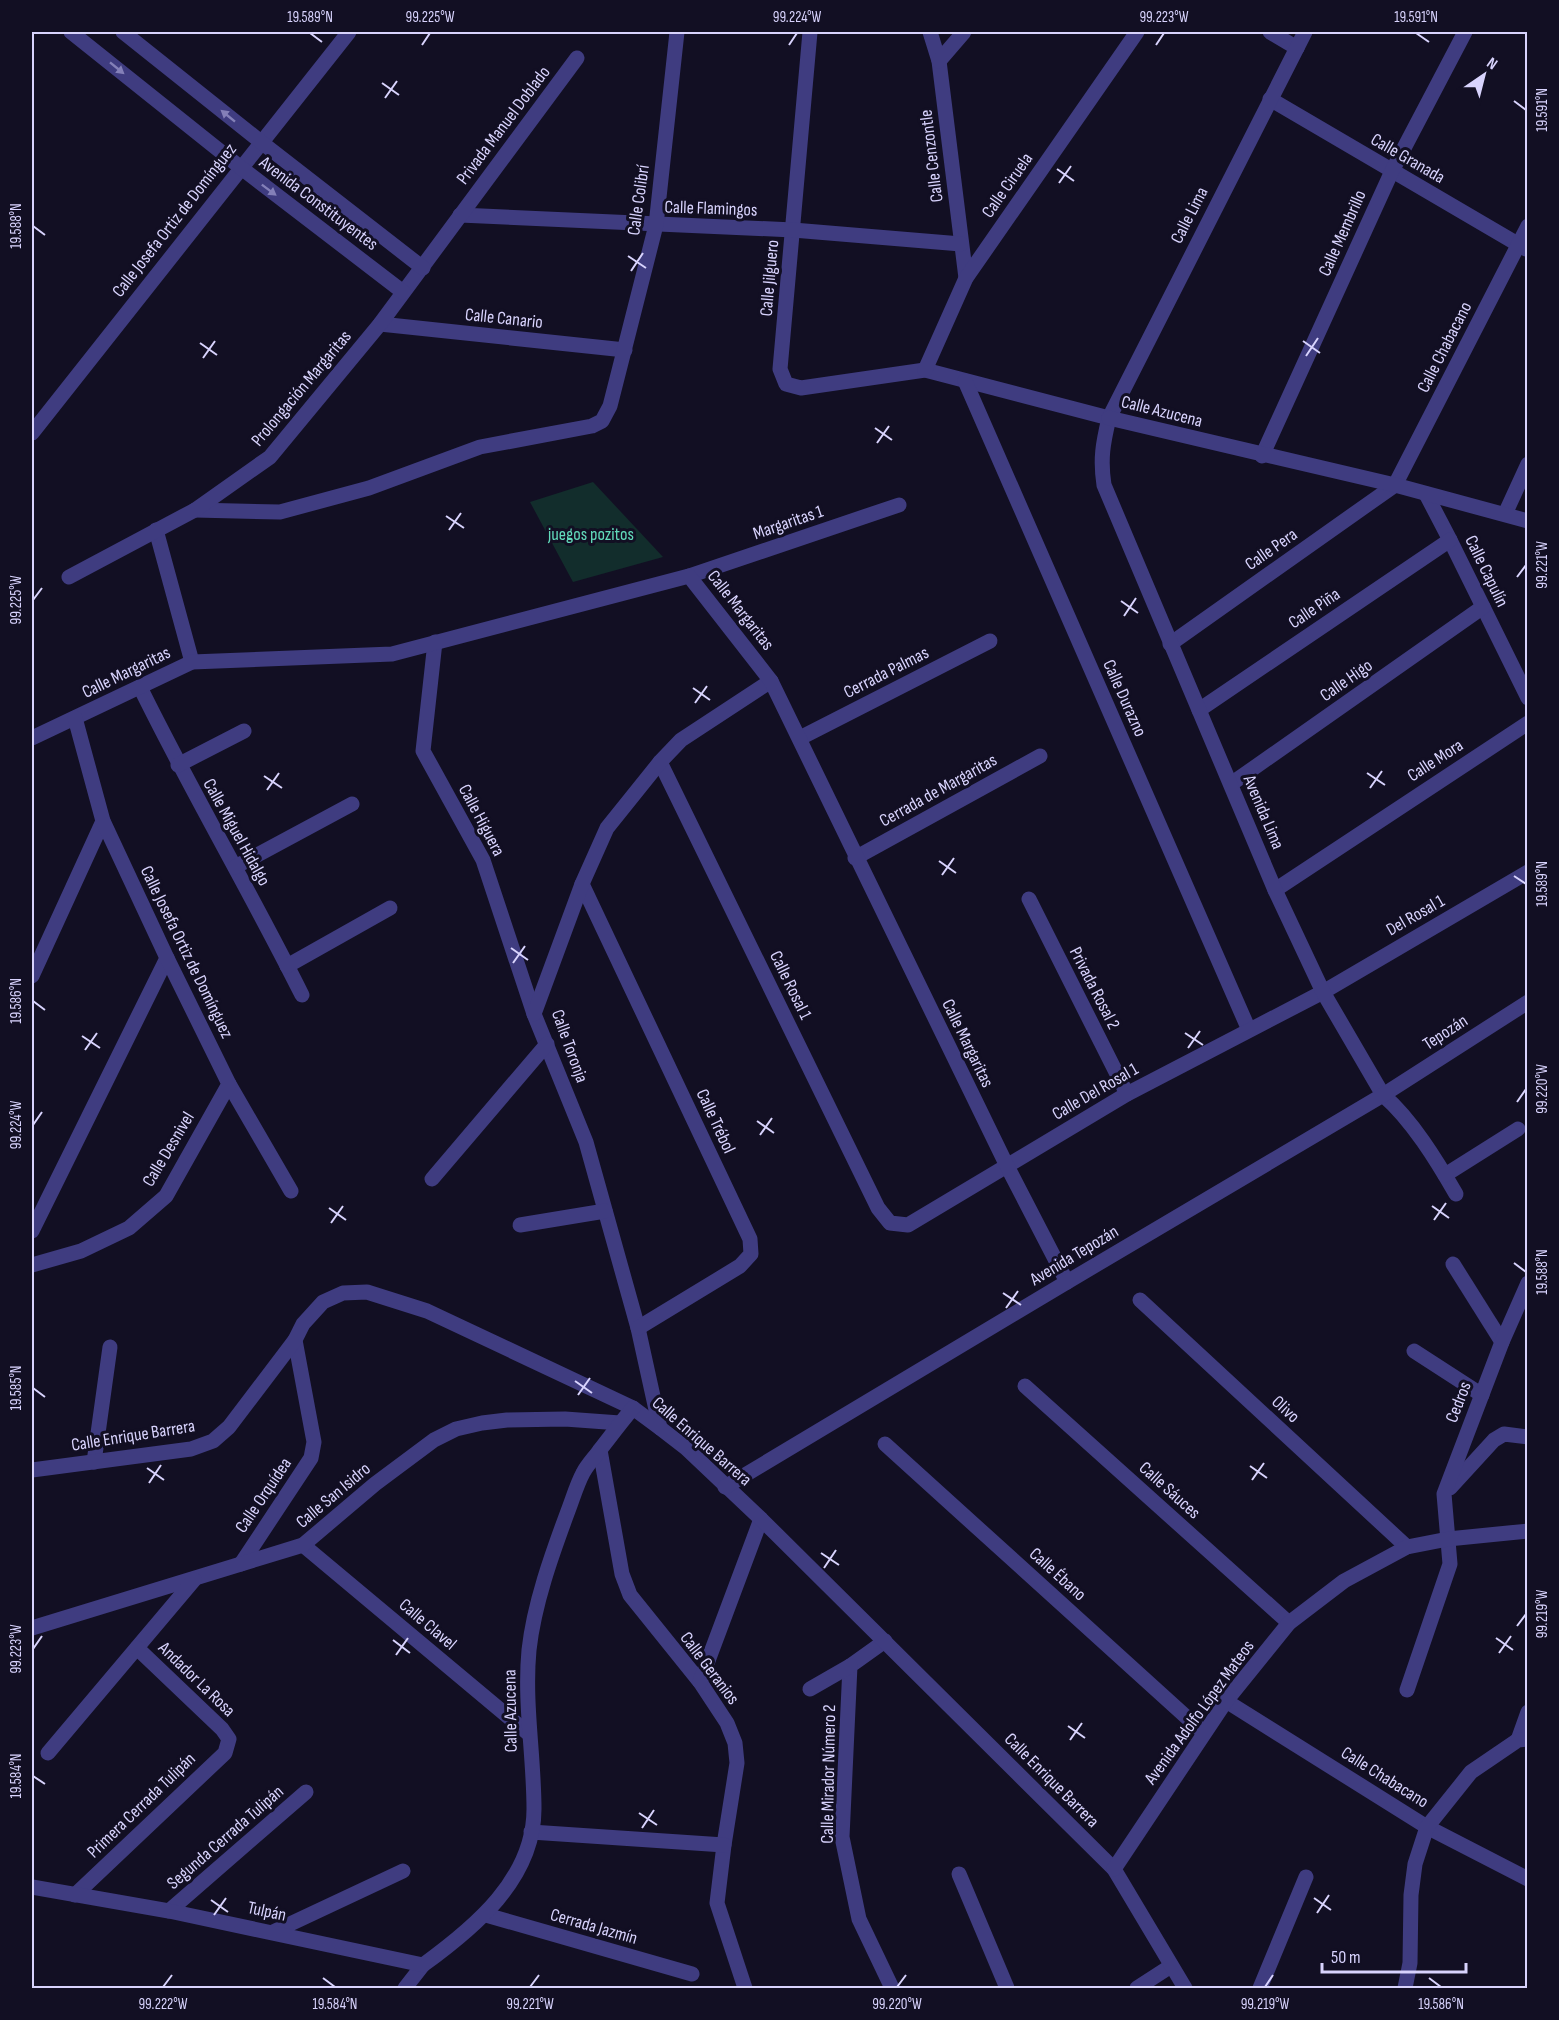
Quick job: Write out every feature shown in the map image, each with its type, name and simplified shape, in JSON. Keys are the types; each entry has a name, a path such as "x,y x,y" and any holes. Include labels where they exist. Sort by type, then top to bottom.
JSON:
{"street":[{"name":"Avenida Constituyentes","path":"71,32 240,168 403,292"},
{"name":"Avenida Constituyentes","path":"123,32 423,268"},
{"name":"Calle Josefa Ortiz de Domínguez","path":"32,433 349,32"},
{"name":"Calle Colibrí","path":"195,510 280,512 369,488 480,447 592,426 602,421 610,405 656,225 677,32"},
{"name":"Calle Jilguero","path":"786,384 780,369 810,32"},
{"name":"Calle Cenzontle","path":"930,32 939,61 966,278"},
{"path":"939,61 964,32"},
{"name":"Calle Ciruela","path":"925,370 966,278 1137,32"},
{"path":"1270,32 1297,48"},
{"name":"Calle Lima","path":"1109,417 1305,32"},
{"name":"Calle Membrillo","path":"1262,456 1392,171 1465,32"},
{"name":"Privada Manuel Doblado","path":"460,215 577,58"},
{"name":"Calle Granada","path":"1270,99 1523,247"},
{"name":"Calle Flamingos","path":"460,215 793,230 961,243"},
{"name":"Prolongación Margaritas","path":"69,577 195,510 270,457 380,324 460,215"},
{"name":"Calle Chabacano","path":"1395,486 1523,247 1527,226"},
{"name":"Calle Canario","path":"380,324 625,350"},
{"name":"Calle Azucena","path":"786,384 801,388 925,370 1262,456 1395,486 1527,521"},
{"name":"Calle Durazno","path":"964,381 1249,1030"},
{"name":"Avenida Lima","path":"1109,417 1102,450 1101,466 1104,485 1275,890 1323,992 1383,1095 1397,1107 1456,1194"},
{"path":"1505,514 1527,464"},
{"name":"Calle Pera","path":"1170,644 1395,486"},
{"name":"Calle Capulín","path":"1425,494 1483,607 1522,674 1527,698"},
{"name":"Margaritas 1","path":"689,576 899,505"},
{"path":"156,530 192,662"},
{"name":"Calle Piña","path":"1199,710 1450,540"},
{"name":"Calle Margaritas","path":"32,738 192,662 392,654 689,576 771,681 1006,1166 1067,1281"},
{"name":"Calle Higo","path":"1231,784 1483,607"},
{"name":"Cerrada Palmas","path":"800,738 990,640"},
{"name":"Calle Higuera","path":"435,642 423,751 483,860 534,1014"},
{"name":"Calle Toronja","path":"660,1428 638,1328 586,1142 534,1014 582,884 607,828 660,762 681,740 771,681"},
{"name":"Calle Miguel Hidalgo","path":"140,687 178,765 302,995"},
{"name":"Calle Josefa Ortiz de Domínguez","path":"75,718 104,822 229,1084 291,1191"},
{"name":"Calle Mora","path":"1275,890 1527,723"},
{"path":"178,765 244,731"},
{"name":"Cerrada de Margaritas","path":"855,858 1040,756"},
{"name":"Calle Rosal 1","path":"660,762 878,1208 890,1223"},
{"path":"235,867 352,804"},
{"path":"32,976 104,822"},
{"name":"Del Rosal 1","path":"1323,992 1527,872"},
{"name":"Calle Trébol","path":"582,884 750,1239 751,1254 740,1266 638,1328"},
{"name":"Privada Rosal 2","path":"1029,899 1127,1094"},
{"path":"287,966 390,908"},
{"path":"32,1231 167,958"},
{"name":"Calle Del Rosal 1","path":"890,1223 908,1225 1127,1094 1323,992"},
{"name":"Tepozán","path":"1383,1095 1527,1002"},
{"path":"432,1179 547,1044"},
{"name":"Calle Desnivel","path":"32,1265 81,1251 129,1228 166,1196 229,1084"},
{"name":"Avenida Tepozán","path":"725,1487 1067,1281 1383,1095"},
{"path":"1445,1175 1518,1129"},
{"path":"520,1225 605,1211"},
{"path":"1453,1264 1502,1342"},
{"name":"Cedros","path":"1407,1690 1450,1564 1443,1494 1527,1283"},
{"name":"Calle Enrique Barrera","path":"32,1470 191,1449 213,1441 229,1426 295,1340 303,1324 323,1302 343,1293 368,1292 427,1311 633,1408 686,1448 885,1641 1113,1869"},
{"name":"Olivo","path":"1140,1300 1407,1547"},
{"name":"Calle Orquídea","path":"241,1564 310,1458 314,1442 295,1340"},
{"path":"94,1462 110,1347"},
{"path":"1414,1351 1482,1395"},
{"name":"Calle Sáuces","path":"1025,1386 1289,1623"},
{"name":"Calle Azucena","path":"405,1989 423,1965 486,1915 505,1890 521,1863 531,1832 534,1810 529,1734 529,1652 532,1630 554,1549 583,1472 633,1408"},
{"name":"Calle San Isidro","path":"32,1628 303,1545 375,1484 434,1440 456,1429 507,1420 565,1419 620,1424"},
{"path":"1443,1494 1494,1440 1504,1434 1527,1437"},
{"name":"Calle Ébano","path":"885,1444 1204,1733"},
{"name":"Calle Geranios","path":"600,1450 622,1574 630,1595 700,1682 727,1723 735,1743 736,1763 717,1903 745,1989"},
{"path":"700,1682 761,1519"},
{"name":"Avenida Adolfo López Mateos","path":"1113,1869 1226,1701 1289,1623 1344,1581 1407,1547 1448,1539 1527,1531"},
{"name":"Calle Clavel","path":"303,1545 529,1734"},
{"name":"Andador La Rosa","path":"48,1753 194,1580"},
{"path":"810,1689 850,1666 885,1641"},
{"name":"Andador La Rosa","path":"137,1648 222,1729 229,1739"},
{"name":"Calle Mirador Número 2","path":"850,1666 842,1837 859,1919 892,1989"},
{"name":"Calle Chabacano","path":"1226,1701 1427,1827 1527,1879"},
{"path":"1405,1989 1410,1964 1411,1894 1415,1864 1427,1827 1471,1772 1523,1740 1527,1712"},
{"name":"Primera Cerrada Tulipán","path":"75,1895 225,1753 229,1739"},
{"name":"Segunda Cerrada Tulipán","path":"169,1911 306,1792"},
{"path":"531,1832 724,1845"},
{"path":"1113,1869 1185,1989"},
{"path":"273,1932 403,1870"},
{"path":"959,1874 1007,1989"},
{"path":"1260,1989 1306,1877"},
{"name":"Tulpán","path":"32,1887 169,1911 423,1965"},
{"name":"Cerrada Jazmín","path":"486,1915 692,1974"},
{"path":"1137,1989 1171,1966"}],"green space":[{"name":"juegos pozitos","path":"593,482 663,557 573,582 530,502"}]}
